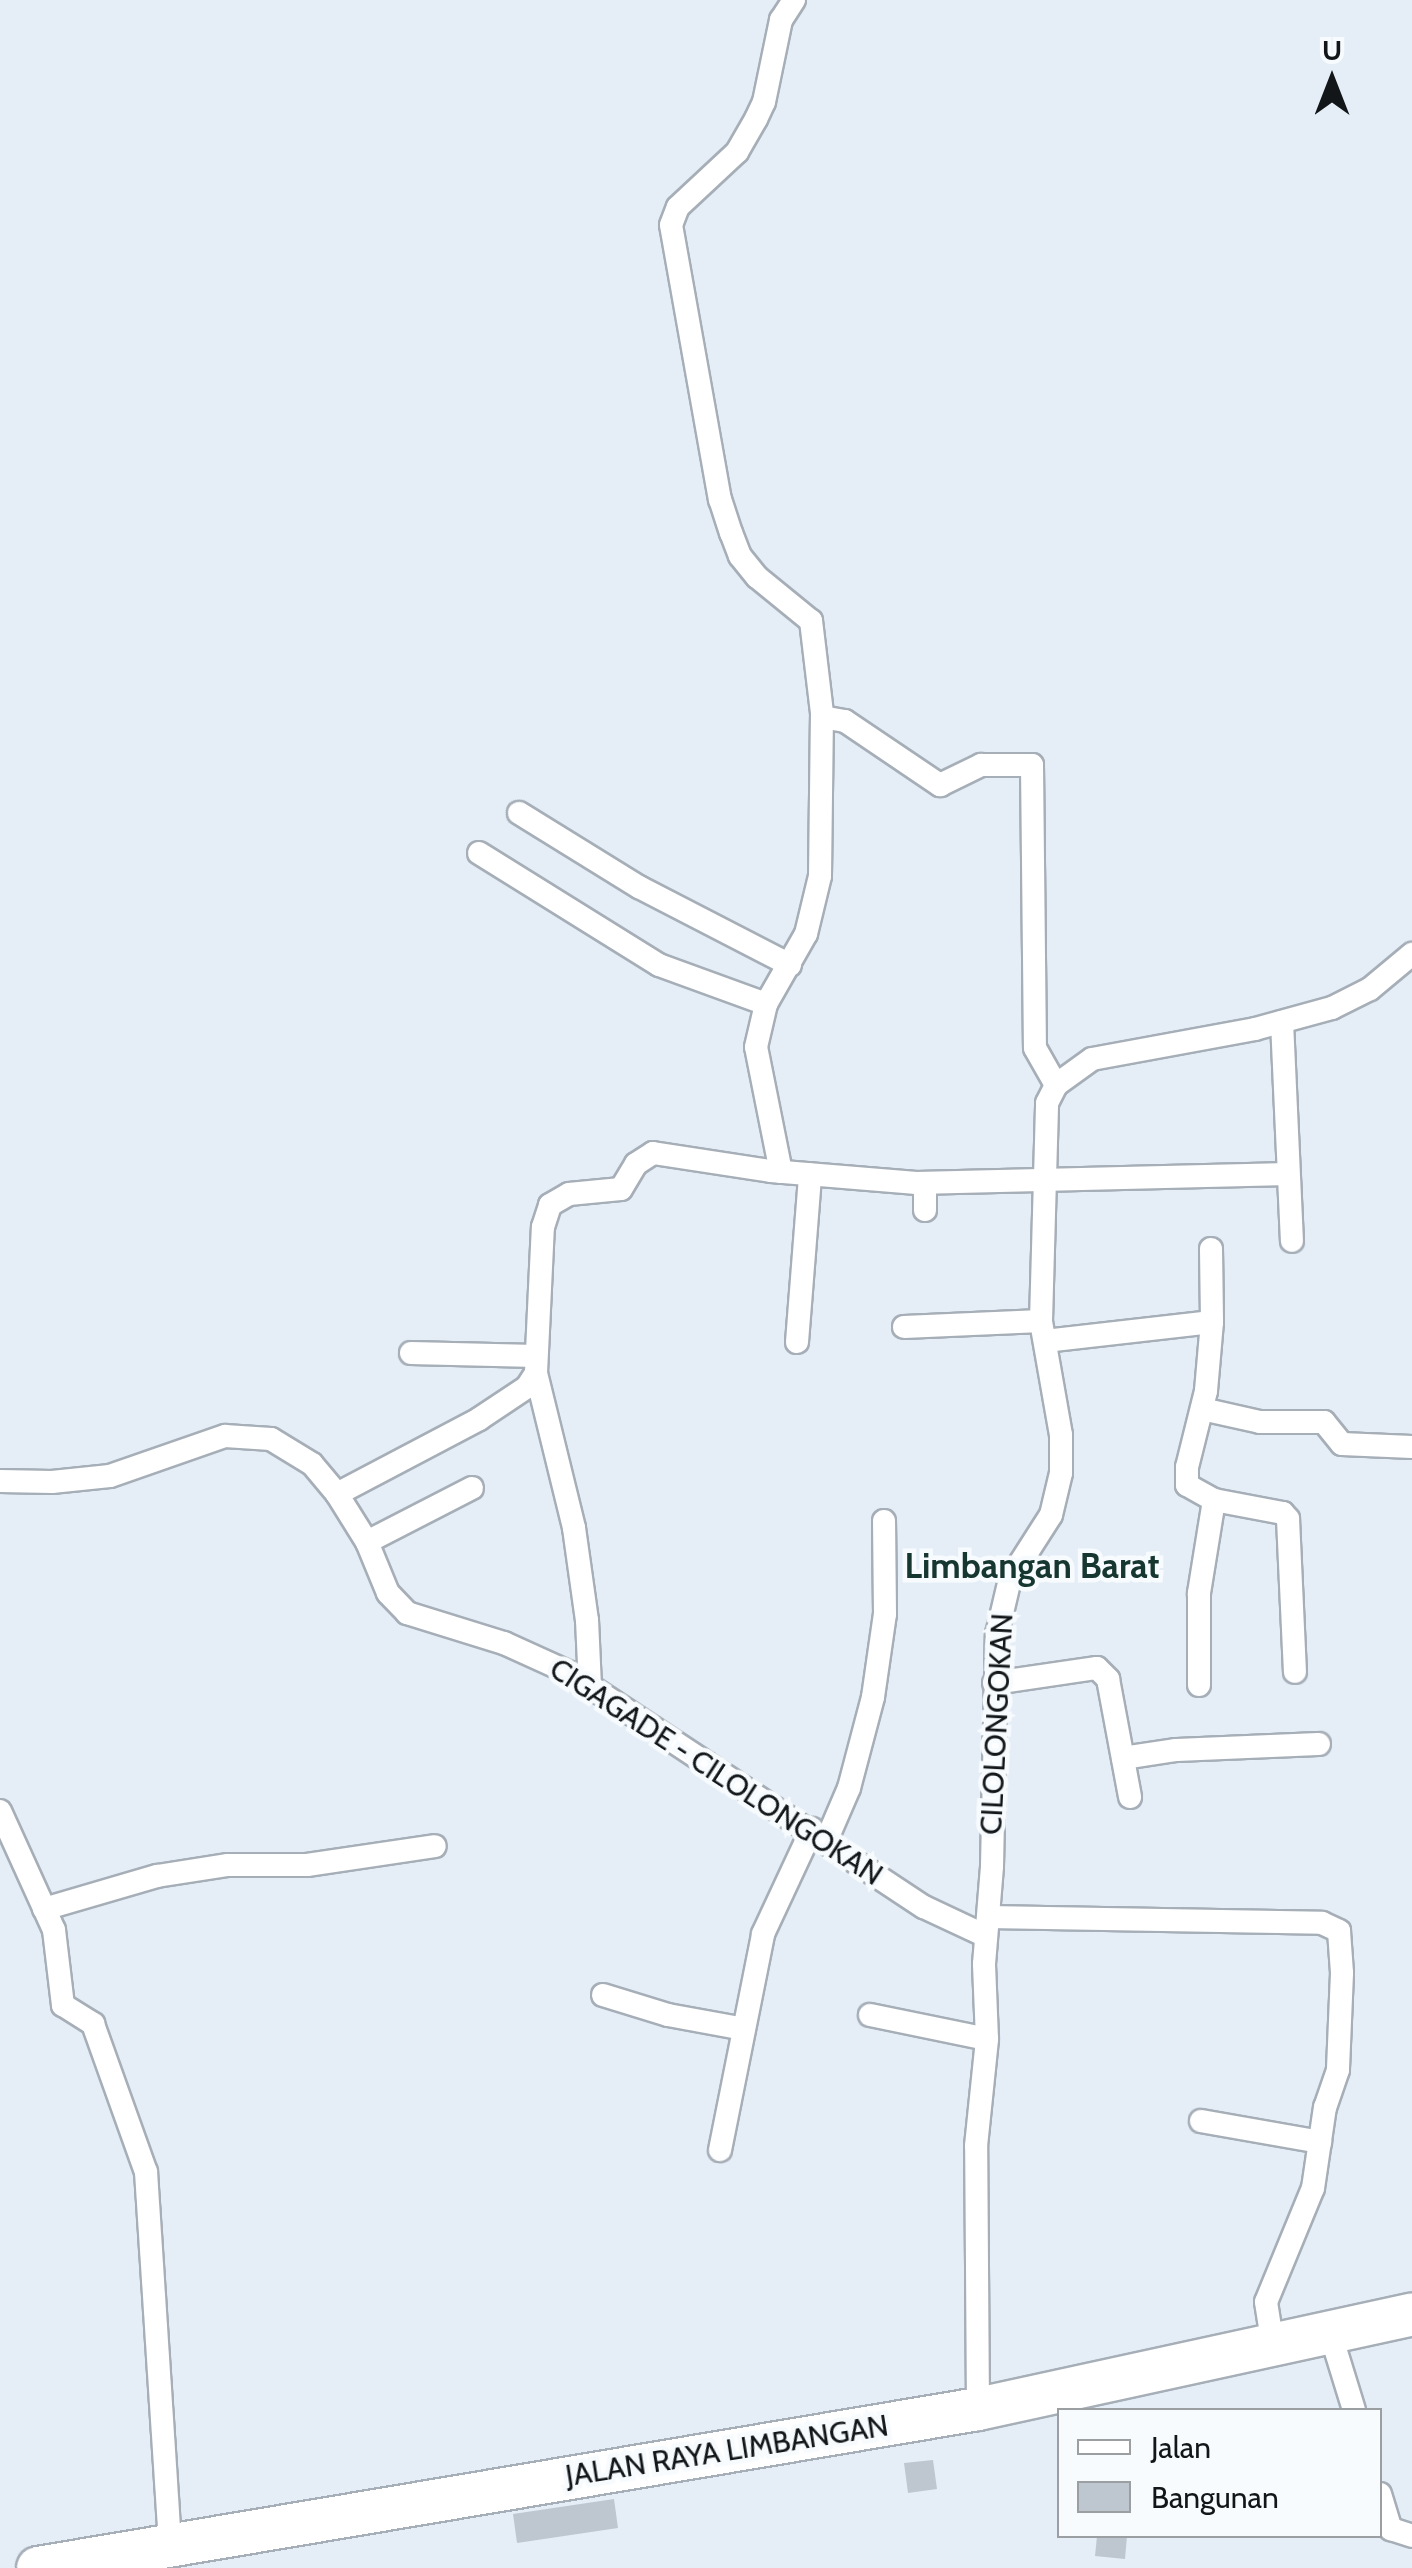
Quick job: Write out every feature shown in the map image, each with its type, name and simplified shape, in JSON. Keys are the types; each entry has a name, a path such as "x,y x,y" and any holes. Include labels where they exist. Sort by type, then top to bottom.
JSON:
{"highway":[{"name":"JALAN RAYA LIMBANGAN","path":"38,2568 978,2409 1412,2314"}],"street":[{"path":"781,1172 758,1070 759,1026 766,1004 806,934 820,876 822,715 811,621 757,578 740,556 720,500 671,224 678,207 737,152 756,119 780,20 794,0"},
{"path":"822,715 850,724 940,785 987,764 1032,766 1035,1048 1056,1085 1072,1070 1114,1052 1282,1022 1353,998 1412,954"},
{"path":"519,813 639,888 790,965"},
{"path":"478,853 659,965 766,1004"},
{"path":"1282,1022 1292,1242"},
{"name":"CILOLONGOKAN","path":"978,2409 976,2146 988,2039 994,1683 1001,1604 1022,1554 1051,1514 1062,1473 1061,1435 1043,1331 1044,1115 1056,1085"},
{"path":"590,1685 587,1620 574,1528 536,1364 543,1227 557,1197 616,1192 636,1164 653,1153 781,1172 926,1183 1288,1174"},
{"path":"797,1342 810,1175"},
{"path":"925,1210 926,1183"},
{"path":"1210,1250 1212,1322 1202,1409 1187,1466 1187,1486 1214,1500 1282,1514 1288,1519 1295,1672"},
{"path":"904,1327 1043,1331 1212,1322"},
{"path":"411,1353 536,1364"},
{"path":"337,1494 479,1420 527,1387 536,1364"},
{"path":"1202,1409 1260,1422 1324,1422 1342,1444 1412,1447"},
{"name":"CIGAGADE - CILOLONGOKAN","path":"0,1481 52,1482 110,1476 224,1436 250,1436 286,1446 312,1464 337,1494 367,1542 388,1593 406,1614 504,1643 590,1685 924,1906 987,1927"},
{"path":"367,1542 472,1488"},
{"path":"1199,1685 1200,1593 1214,1500"},
{"path":"720,2150 763,1934 849,1788 873,1697 885,1614 884,1522"},
{"path":"994,1683 1097,1668 1108,1679 1130,1797"},
{"path":"1123,1758 1176,1750 1319,1744"},
{"path":"0,1811 56,1939 63,2005 94,2024 146,2172 170,2544"},
{"path":"44,1909 157,1876 228,1865 307,1865 435,1846"},
{"path":"987,1927 1331,1926 1341,1939 1340,2046 1306,2208 1266,2302 1273,2346"},
{"path":"603,1995 668,2016 744,2029"},
{"path":"870,2015 988,2039"},
{"path":"1201,2121 1320,2142"},
{"path":"1330,2332 1353,2408"},
{"path":"1382,2500 1392,2529 1412,2536"}],"building":[{"path":"933,2460 937,2489 908,2493 904,2463"},
{"path":"614,2499 618,2528 517,2543 513,2514"},
{"path":"1097,2538 1127,2538 1125,2559 1095,2556"}],"district":[{"name":"Limbangan Barat","path":"1032,1566"}]}
